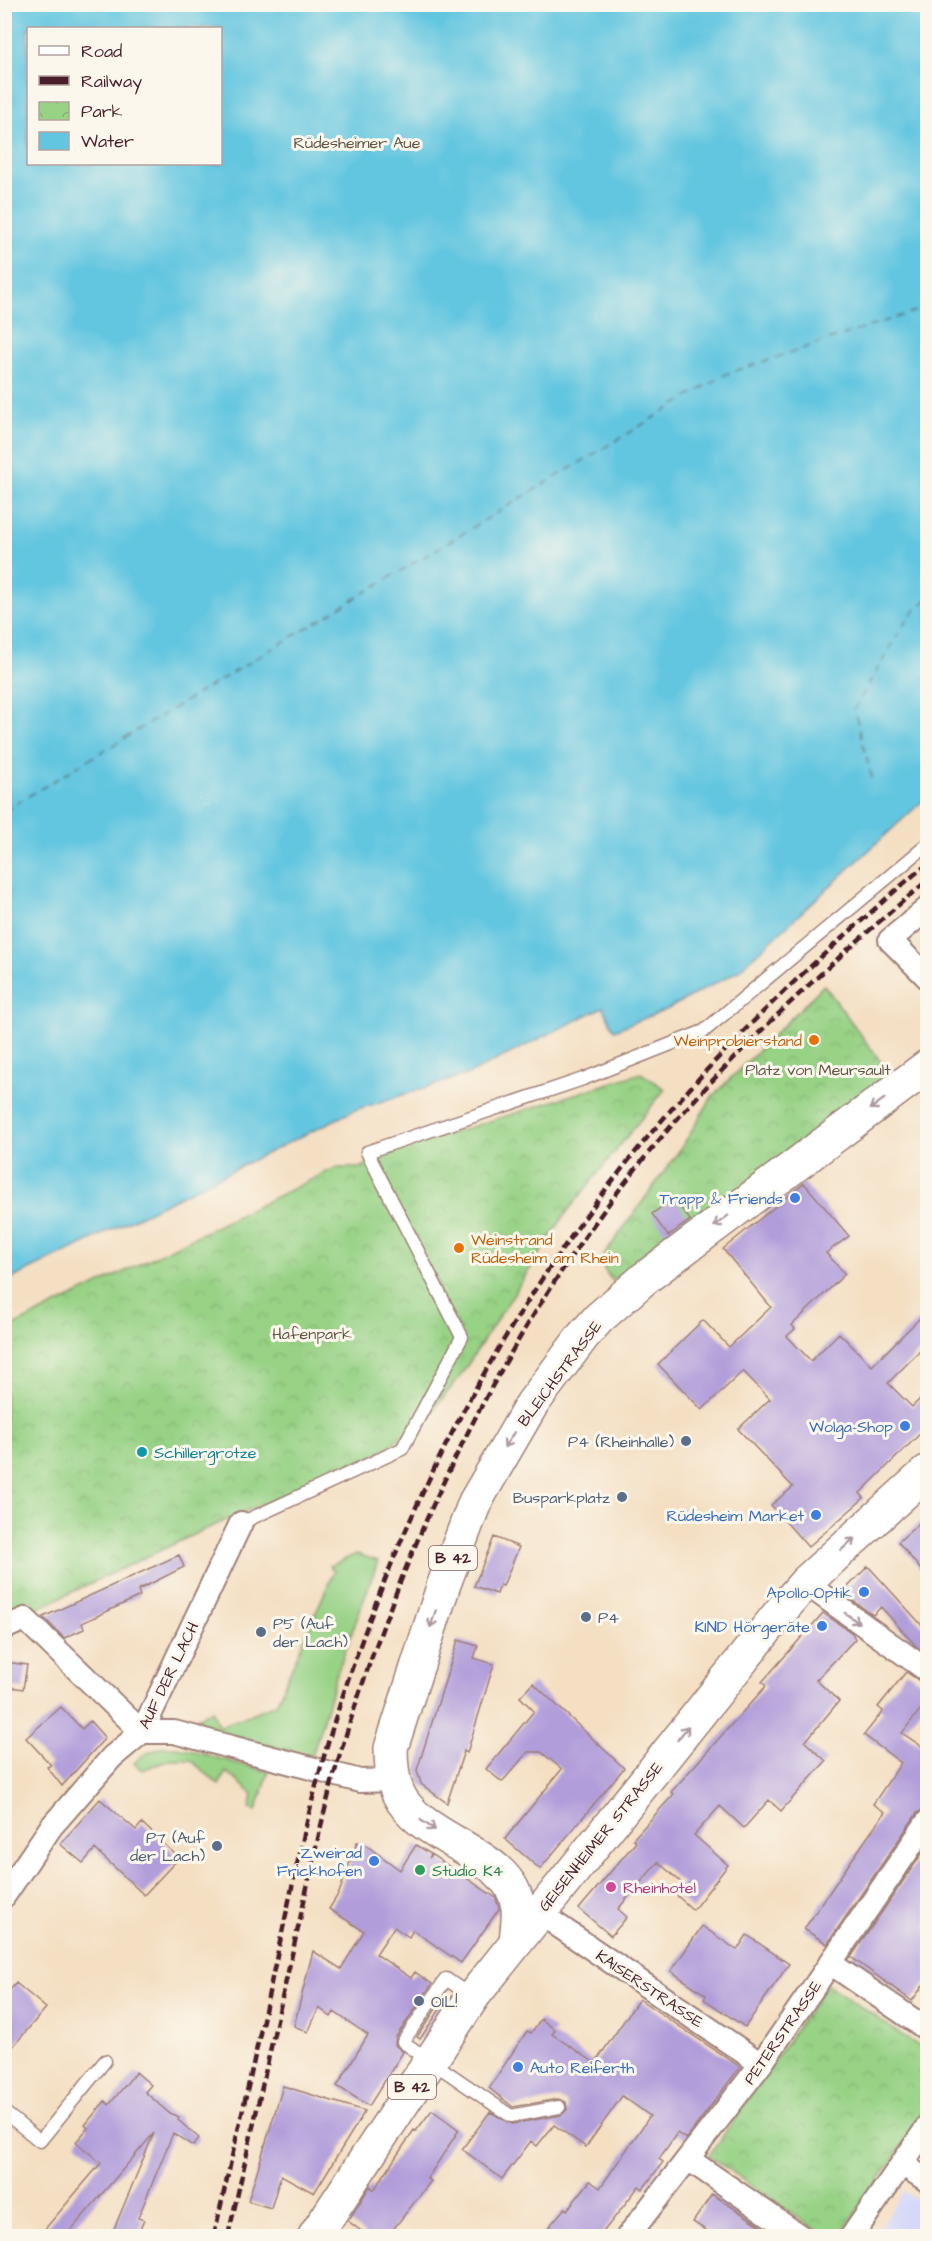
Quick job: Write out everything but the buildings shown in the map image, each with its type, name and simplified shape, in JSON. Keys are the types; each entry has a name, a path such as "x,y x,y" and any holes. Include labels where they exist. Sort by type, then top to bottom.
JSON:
{"main road":[{"name":"BLEICHSTRASSE","path":"394,1780 391,1748 444,1584 471,1511 504,1448 566,1358 600,1318 645,1278 926,1068"},
{"name":"GEISENHEIMER STRASSE","path":"325,2233 430,2060 472,1997 538,1912 805,1583 927,1471"},
{"name":"B 42","path":"394,1780 399,1794 416,1816 504,1877 533,1884 548,1882 576,1866"},
{"path":"504,1877 518,1907 516,1941"}],"street":[{"path":"927,908 890,940 927,978"},
{"name":"AUF DER LACH","path":"4,1896 51,1827 112,1757 142,1732 241,1523"},
{"path":"805,1583 927,1671"},
{"path":"4,1628 25,1619 142,1732 174,1732 360,1781 394,1780"},
{"name":"PETERSTRASSE","path":"628,2236 761,2064 927,1821"},
{"name":"KAISERSTRASSE","path":"538,1912 761,2064"},
{"path":"830,1963 927,2030"},
{"path":"852,2236 927,2126"},
{"path":"688,2159 800,2236"},
{"path":"902,2164 927,2181"}],"lane":[{"path":"241,1523 402,1449 462,1337 367,1152 583,1079 704,1031 927,844"},
{"path":"430,2060 512,2116 559,2107"},
{"path":"4,2112 40,2141 105,2061"}],"shaded area":[{"path":"904,2191 927,2207 927,2236 874,2236"}],"green space":[{"name":"Platz von Meursault","path":"824,985 895,1081 612,1281 599,1262 682,1147 712,1097"},
{"name":"Hafenpark","path":"641,1073 665,1089 566,1213 461,1375 426,1419 381,1452 195,1534 32,1611 5,1620 5,1330 335,1168 360,1168 399,1150"},
{"path":"357,1554 378,1561 336,1676 312,1756 194,1726 194,1720 212,1710 219,1727 276,1704 334,1571 329,1566"},
{"path":"164,1747 178,1747 269,1772 256,1811 250,1809 253,1794 226,1772 219,1785 191,1760 170,1760 142,1770 134,1763 145,1754"},
{"path":"827,1984 927,2052 927,2110 840,2236 825,2236 709,2156"}],"water":[{"path":"12,4 927,5 928,796 738,971 666,1010 614,1030 603,1007 469,1074 355,1110 5,1282 4,10"}],"ferry route":[{"path":"4,811 726,374 928,307"},
{"path":"872,778 854,709 909,616 928,598"}],"railway":[{"path":"214,2236 300,1851 329,1739 370,1620 416,1507 470,1399 530,1297 598,1200 673,1107 757,1018 849,932 928,864"},
{"path":"228,2236 318,1837 337,1763 373,1655 404,1573 438,1493 477,1415 519,1338 566,1264 617,1193 672,1125 764,1028 861,938 928,880"}],"place":[{"name":"Weinprobierstand","path":"814,1040"},
{"name":"Trapp & Friends","path":"795,1198"},
{"name":"Weinstrand Rüdesheim am Rhein","path":"459,1248"},
{"name":"Wolga-Shop","path":"905,1426"},
{"name":"P4 (Rheinhalle)","path":"686,1441"},
{"name":"Schillergrotze","path":"142,1452"},
{"name":"Busparkplatz","path":"622,1497"},
{"name":"Rüdesheim Market","path":"816,1515"},
{"name":"Apollo-Optik","path":"864,1592"},
{"name":"P4","path":"586,1617"},
{"name":"KIND Hörgeräte","path":"822,1626"},
{"name":"P5 (Auf der Lach)","path":"261,1632"},
{"name":"P7 (Auf der Lach)","path":"217,1846"},
{"name":"Zweirad Frickhofen","path":"374,1861"},
{"name":"Studio K4","path":"420,1870"},
{"name":"Rheinhotel","path":"611,1887"},
{"name":"OIL!","path":"419,2001"},
{"name":"Auto Reiferth","path":"518,2067"}],"park label":[{"name":"Rüdesheimer Aue","path":"357,142"}]}
